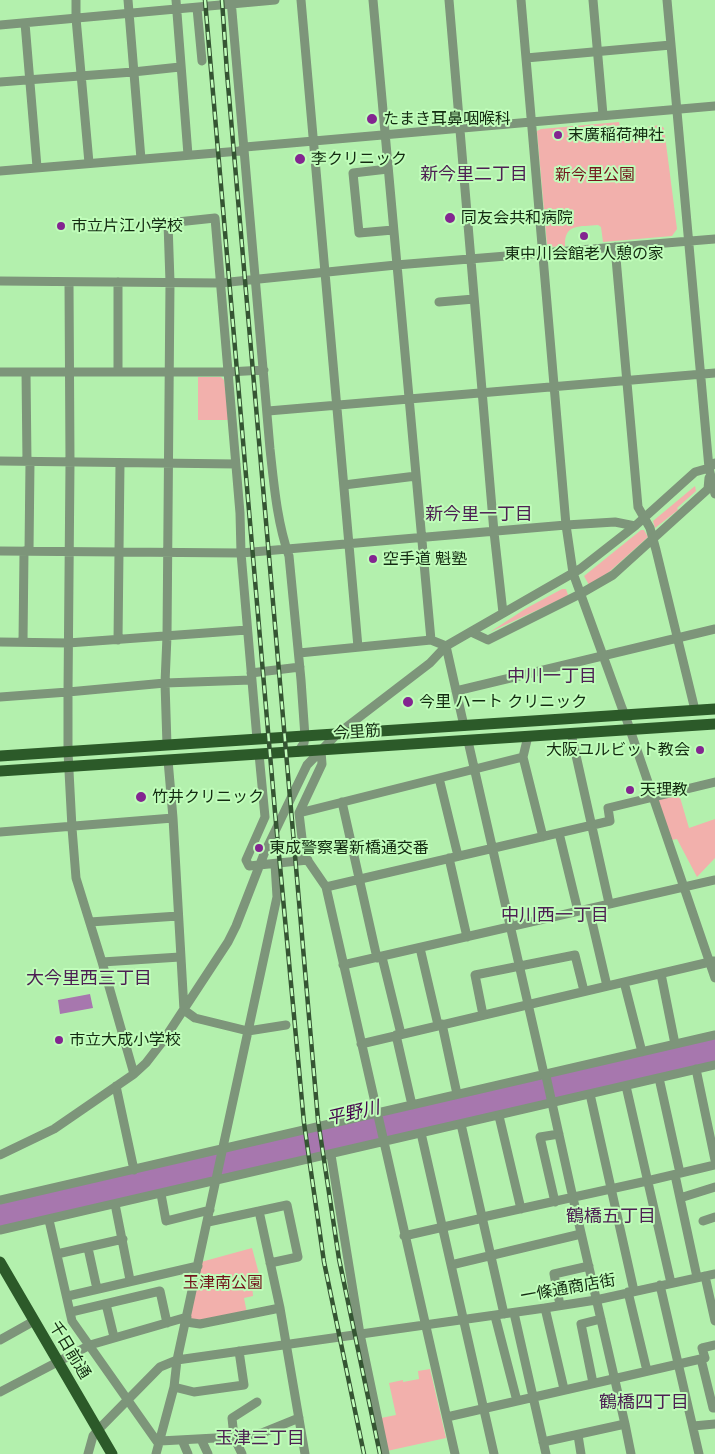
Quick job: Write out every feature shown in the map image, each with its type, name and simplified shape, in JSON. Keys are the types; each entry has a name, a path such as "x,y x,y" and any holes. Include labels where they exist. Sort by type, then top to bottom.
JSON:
{"main road":[{"name":"今里筋","path":"0,756 464,726 623,711 715,709"},
{"name":"今里筋","path":"0,771 715,724"},
{"name":"千日前通","path":"0,1262 4,1278 34,1321 112,1454"}],"street":[{"path":"76,0 88,164"},
{"path":"128,0 141,159"},
{"path":"0,25 128,13 176,5 197,8 231,2 275,0"},
{"path":"301,0 358,647"},
{"path":"373,0 431,640"},
{"path":"449,0 494,532 503,613"},
{"path":"521,0 566,525 573,573 712,962 715,978"},
{"path":"593,0 603,115"},
{"path":"667,0 700,375 715,494"},
{"path":"231,2 275,496 288,556 299,653 305,737 304,743 298,752"},
{"path":"176,5 188,155"},
{"path":"197,8 202,61"},
{"path":"25,23 38,167"},
{"path":"526,58 671,45"},
{"path":"0,82 180,67"},
{"path":"0,171 240,151 245,147 715,106"},
{"path":"388,169 353,173 359,233 393,230"},
{"path":"167,745 165,683 170,462 170,282 168,223 215,218 257,739"},
{"path":"0,281 220,282 396,265 715,239"},
{"path":"615,247 638,507 645,517 653,539 679,638 695,710"},
{"path":"70,282 68,752 76,878 134,1074"},
{"path":"118,282 118,372"},
{"path":"439,302 474,298"},
{"path":"0,372 228,372 264,370"},
{"path":"23,642 29,462 26,372"},
{"path":"268,411 715,373"},
{"path":"0,461 236,464"},
{"path":"118,640 120,463"},
{"path":"0,1155 54,1129 134,1074 163,1042 228,942 260,865 307,765 336,735 430,663 446,646 573,573 635,526 695,472 712,465"},
{"path":"471,632 488,640 580,594 613,575 708,489 712,465"},
{"path":"344,484 416,476"},
{"path":"0,551 241,553 566,525 615,522 635,526"},
{"path":"456,692 679,638 690,637 715,629"},
{"path":"0,642 118,640 247,630"},
{"path":"299,653 431,640 446,646"},
{"path":"446,646 464,726"},
{"path":"0,697 251,676 300,667"},
{"path":"571,733 609,903"},
{"path":"528,736 523,757 543,837"},
{"path":"468,741 615,1378 630,1454"},
{"path":"322,751 322,764 299,813 304,855 326,887 455,1454"},
{"path":"260,754 265,817 246,860 249,866 308,860"},
{"path":"299,813 523,757"},
{"path":"168,760 184,1010 195,1018 248,1031 286,1025"},
{"path":"439,778 467,937"},
{"path":"326,887 610,821 608,808 715,782"},
{"path":"342,802 398,1034 412,1105"},
{"path":"0,832 72,828 173,818"},
{"path":"560,833 578,911"},
{"path":"156,1454 174,1387 177,1360 277,896 275,864"},
{"path":"343,965 715,880"},
{"path":"589,908 607,986"},
{"path":"90,922 178,916"},
{"path":"420,948 457,1094"},
{"path":"483,1015 475,975 575,955 584,991"},
{"path":"102,962 180,957"},
{"path":"361,1044 712,962"},
{"path":"661,974 675,1044"},
{"path":"624,982 642,1052"},
{"path":"0,1200 222,1151 457,1094 715,1035"},
{"path":"0,1230 161,1194 216,1179 331,1155 384,1141 499,1116 552,1101 715,1065"},
{"path":"696,1069 715,1160"},
{"path":"659,1078 678,1174 680,1198 715,1321"},
{"path":"116,1086 134,1170"},
{"path":"626,1086 671,1283"},
{"path":"590,1094 647,1371"},
{"path":"705,1116 715,1114"},
{"path":"499,1116 520,1209"},
{"path":"461,1124 504,1314 516,1401"},
{"path":"422,1133 494,1454"},
{"path":"555,1202 540,1137 559,1134"},
{"path":"331,1155 360,1334 385,1454"},
{"path":"404,1236 715,1165"},
{"path":"680,1198 715,1187"},
{"path":"161,1194 166,1221 210,1210"},
{"path":"115,1204 133,1298"},
{"path":"208,1222 287,1205 298,1257 270,1263"},
{"path":"259,1211 280,1308 305,1454"},
{"path":"704,1221 715,1217"},
{"path":"49,1220 68,1296 72,1322 159,1442"},
{"path":"451,1265 581,1234"},
{"path":"57,1254 123,1239"},
{"path":"88,1248 96,1289"},
{"path":"68,1296 130,1280 198,1266"},
{"path":"560,1305 554,1274 589,1266"},
{"name":"一條通商店街","path":"98,1430 160,1367 177,1360 426,1326 596,1300 715,1274"},
{"path":"660,1285 699,1454"},
{"path":"71,1312 160,1292 168,1323"},
{"path":"106,1304 114,1337"},
{"path":"0,1392 90,1345 114,1337 186,1319 200,1324 280,1308"},
{"path":"545,1308 564,1389"},
{"path":"504,1314 533,1397 546,1454"},
{"path":"593,1383 581,1324 601,1319"},
{"path":"0,1340 34,1321"},
{"path":"447,1417 705,1358 702,1348 715,1345"},
{"path":"174,1387 194,1392 244,1385 238,1351"},
{"path":"701,1359 713,1408 715,1408"},
{"path":"242,1454 234,1437 232,1418 257,1402"},
{"path":"159,1442 234,1437 262,1433 299,1418"},
{"path":"543,1442 625,1424"},
{"path":"692,1426 715,1424"},
{"path":"88,1454 93,1436 98,1430"},
{"path":"578,1435 581,1454"},
{"path":"201,1439 208,1454"},
{"path":"182,1440 188,1454"}],"green space":[{"name":"新今里公園","path":"619,122 621,131 660,125 664,128 677,229 672,236 603,242 601,227 598,225 579,226 567,233 565,246 549,247 547,244 537,131 541,129"},
{"path":"198,377 221,377 224,380 229,420 198,420"},
{"path":"695,486 696,491 677,508 678,510 655,528 653,521"},
{"path":"641,530 644,530 648,537 609,572 589,585 584,576"},
{"path":"562,589 566,589 568,595 490,632 525,609"},
{"path":"679,794 689,828 715,819 715,858 697,877 677,839 671,840 658,800"},
{"name":"玉津南公園","path":"252,1248 261,1281 252,1284 253,1296 244,1298 247,1313 199,1321 189,1319 201,1262"},
{"path":"430,1369 446,1438 387,1451 381,1418 396,1415 389,1383 419,1379 418,1371"}],"shaded area":[{"path":"90,994 93,1008 60,1014 58,1000"},
{"path":"715,1037 715,1062 0,1227 0,1203"}],"railway":[{"path":"205,0 275,812 304,1123 324,1262 364,1454"},
{"path":"222,0 318,1120 339,1259 380,1454"}],"place":[{"name":"たまき耳鼻咽喉科","path":"372,119"},
{"name":"末廣稲荷神社","path":"558,135"},
{"name":"李クリニック","path":"300,159"},
{"name":"同友会共和病院","path":"450,218"},
{"name":"市立片江小学校","path":"61,226"},
{"name":"東中川会館老人憩の家","path":"584,236"},
{"name":"空手道 魁塾","path":"373,559"},
{"name":"今里 ハート クリニック","path":"408,702"},
{"name":"大阪ユルビット教会","path":"700,750"},
{"name":"天理教","path":"630,790"},
{"name":"竹井クリニック","path":"141,797"},
{"name":"東成警察署新橋通交番","path":"259,848"},
{"name":"市立大成小学校","path":"59,1040"}],"district":[{"name":"新今里二丁目","path":"474,174"},
{"name":"新今里一丁目","path":"479,514"},
{"name":"中川一丁目","path":"552,676"},
{"name":"中川西一丁目","path":"555,915"},
{"name":"大今里西三丁目","path":"89,978"},
{"name":"鶴橋五丁目","path":"611,1216"},
{"name":"鶴橋四丁目","path":"644,1402"},
{"name":"玉津三丁目","path":"260,1438"}],"water label":[{"name":"平野川","path":"353,1113"}]}
